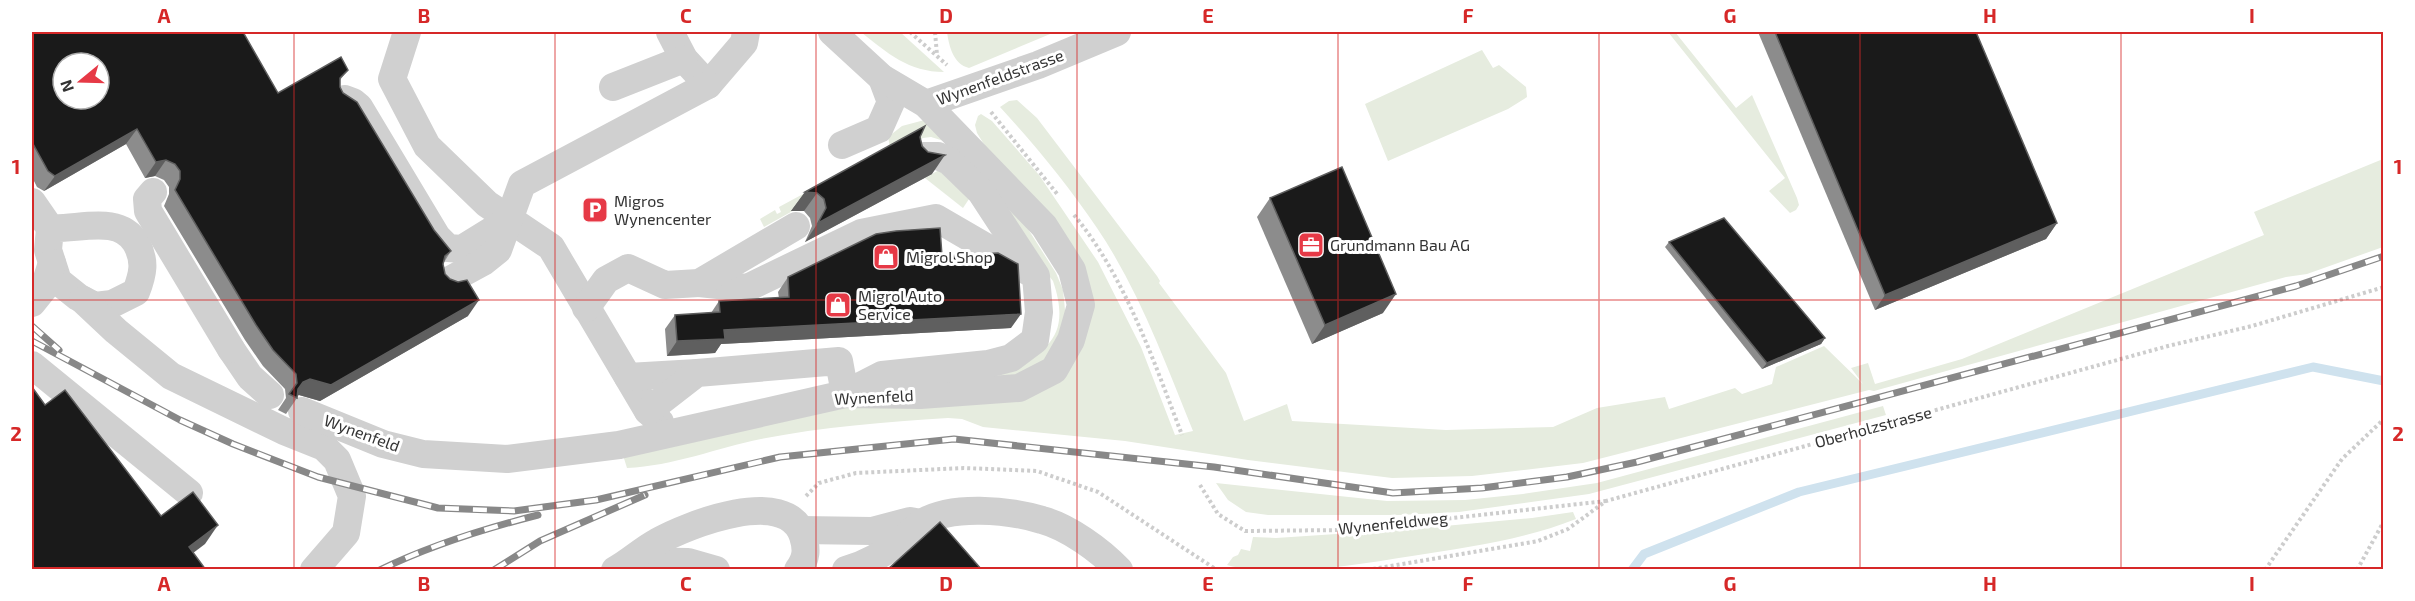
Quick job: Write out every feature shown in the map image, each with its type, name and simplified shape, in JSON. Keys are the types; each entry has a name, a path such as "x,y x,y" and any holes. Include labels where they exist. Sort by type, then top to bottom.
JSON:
{"street":[{"path":"407,32 392,79 427,147 487,204 551,247 648,411 673,434"},
{"path":"670,32 684,58 708,85"},
{"name":"Wynenfeldstrasse","path":"832,32 882,78 926,104 1038,65 1118,32"},
{"path":"448,281 483,262 498,250 522,184 708,85 745,37"},
{"path":"614,87 684,58"},
{"path":"842,145 879,129 891,102 882,78"},
{"path":"345,99 359,107 437,237 448,248 462,249 511,219"},
{"name":"Wynenfeld","path":"302,411 383,444 423,454 507,459 602,448 845,394 920,395 1019,388 1054,370 1071,340 1081,306 1072,270 1044,226 926,104"},
{"path":"628,377 839,361 845,394 882,375 988,364 1011,358 1035,340 1039,312 1036,276 981,192 949,161 938,156 923,156"},
{"path":"123,228 159,202 147,199 148,211 231,349 250,377 270,396"},
{"path":"32,202 50,228 48,250 58,281 83,300 116,331 171,376 265,422 324,447 337,460 352,496 346,533 314,570"},
{"path":"586,308 606,280 628,268 665,285 699,283 747,288 861,233 936,218 1036,276"},
{"path":"50,228 66,229 86,226 123,228 132,235 140,251 144,263 143,275 136,292 112,304 95,306 83,300"},
{"path":"699,283 796,226"},
{"path":"32,303 44,288 52,263"},
{"path":"32,365 189,493"},
{"path":"648,411 697,373"},
{"path":"623,565 657,542 709,520 765,510 787,516 801,530 806,548 804,561 798,570"},
{"path":"846,570 859,566 903,540 921,524 945,514 969,511 1002,513 1043,520 1092,546 1119,570"},
{"path":"801,530 872,531 910,521 921,524"},
{"path":"623,565 688,562 716,570"}],"path":[{"path":"910,32 972,89"},
{"path":"935,32 937,56"},
{"name":"Oberholzstrasse","path":"1367,570 1538,541 1568,529 1606,501 2168,346 2252,326 2384,287"},
{"path":"2265,570 2342,459 2384,419"},
{"name":"Wynenfeldweg","path":"1200,485 1218,514 1245,531 1345,530 1606,501"},
{"path":"2356,570 2384,521"}],"shaded area":[{"path":"861,32 900,32 944,72 909,65 889,54"},
{"path":"947,32 1055,32 969,68 956,59"},
{"path":"1668,32 1675,32 1736,108 1752,95 1797,198 1799,205 1796,210 1790,213 1769,191 1785,178"},
{"path":"1482,50 1493,68 1499,65 1526,87 1527,97 1508,109 1388,161 1365,104"},
{"path":"1017,100 1037,118 1157,276 1159,283 1226,373 1244,421 1287,404 1292,421 1446,430 1553,427 1597,408 1665,397 1669,409 1735,388 1742,394 1772,384 1776,367 1824,346 1863,384 1851,368 1868,363 1875,384 1962,359 2264,235 2254,212 2383,159 2383,247 2307,274 2286,277 1874,391 1869,390 1583,463 1472,476 1392,478 1248,460 1125,441 983,427 962,419 948,418 807,431 744,443 661,464 627,468 622,452 805,410 1009,399 1089,313 977,133 975,125 981,114 992,121 1039,175 1098,262 1141,347 1175,435 1193,431 1150,327 1112,252 1063,181 1000,107 1009,101"},
{"path":"932,118 1021,218 1056,273 1063,290 1066,320 1052,354 1029,373 990,380 1036,355 1055,334 1059,320 1059,303 1053,281 944,141 931,137 923,138 764,227 760,219 775,210 777,214 781,212 779,207 890,147 888,137 902,126"},
{"path":"939,170 969,199 963,208 925,178"},
{"path":"1883,406 1886,415 1589,494 1459,512 1400,515 1268,515 1246,512 1228,500 1216,483 1387,501 1465,500 1523,494 1597,483"},
{"path":"1573,512 1576,519 1516,538 1379,561 1297,570 1240,568 1227,565 1241,549 1250,551 1253,537 1276,538 1412,529"}],"building":[{"path":"32,32 243,32 278,93 341,57 348,70 340,78 343,93 357,102 434,230 451,251 445,256 443,264 445,274 458,282 467,280 479,300 331,385 310,379 303,382 298,389 297,398 289,394 297,383 296,374 273,350 256,325 175,190 180,179 180,171 175,164 166,160 156,162 137,129 55,176 48,171 32,142"},
{"path":"1775,32 1976,32 2057,223 1885,295"},
{"path":"925,126 920,137 922,146 928,152 945,155 818,223 826,208 824,199 817,193 805,192"},
{"path":"1342,167 1396,294 1325,325 1270,198"},
{"path":"1724,218 1825,338 1767,363 1669,242"},
{"path":"940,228 942,256 998,253 1018,264 1021,314 724,330 725,339 677,341 675,315 720,312 719,301 789,297 788,277 876,234"},
{"path":"32,387 45,405 65,390 161,516 193,492 218,525 189,547 206,570 32,570"},
{"path":"940,522 982,570 887,570"}],"waterway":[{"path":"1632,570 1644,554 1799,492 2313,367 2384,381"}],"railway":[{"path":"32,341 180,420 233,444 318,477 438,508 514,511 596,500 780,457 954,439 1214,467 1393,493 1482,488 1567,477 1637,462 2296,286 2384,256"},
{"path":"32,326 59,350"},
{"path":"494,570 540,541 645,495"},
{"path":"380,570 457,538 538,515"}],"place":[{"name":"Migros Wynencenter","path":"595,210"},
{"name":"Grundmann Bau AG","path":"1311,245"},
{"name":"Migrol Shop","path":"886,257"},
{"name":"Migrol Auto Service","path":"838,305"}]}
